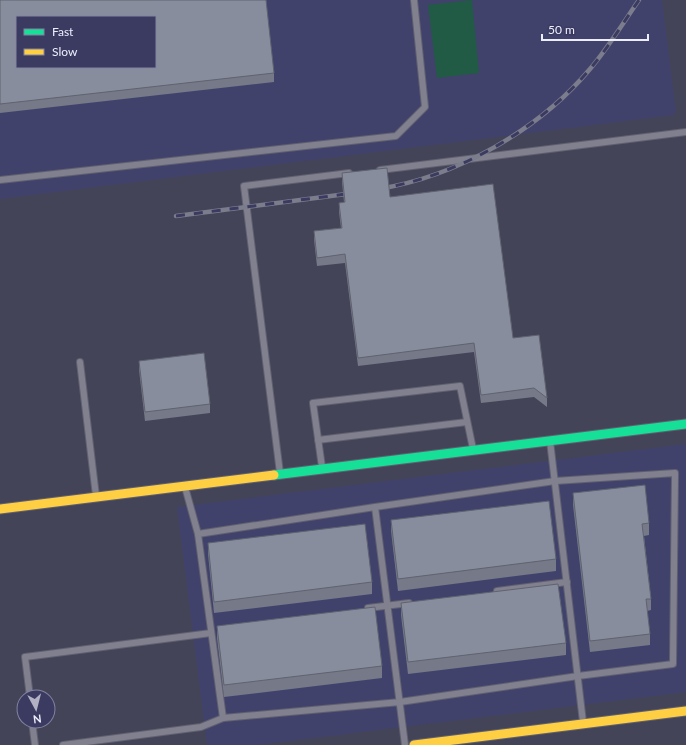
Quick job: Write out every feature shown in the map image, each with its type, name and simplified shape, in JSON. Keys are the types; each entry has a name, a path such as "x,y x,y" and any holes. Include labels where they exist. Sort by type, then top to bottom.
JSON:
{"street":[{"path":"0,510 686,424"},
{"path":"414,745 686,711"}],"lane":[{"path":"0,180 396,136 425,107 414,0"},
{"path":"370,171 686,132"},
{"path":"280,474 244,186 354,173"},
{"path":"80,362 96,497"},
{"path":"323,469 313,403 320,402 460,386 473,450"},
{"path":"318,440 467,422"},
{"path":"550,441 584,724"},
{"path":"63,745 202,727 222,718 400,702 578,676 673,664 674,472 555,481 198,534"},
{"path":"185,486 198,534 222,718"},
{"path":"375,507 405,745"},
{"path":"489,592 567,582"},
{"path":"365,609 419,602"},
{"path":"29,689 25,656 211,631 218,628"},
{"path":"33,729 35,745"}],"shaded area":[{"path":"0,0 662,0 676,113 674,112 674,115 0,199"},
{"path":"686,444 686,692 258,745 207,745 177,507"}],"green space":[{"path":"472,0 479,73 437,78 428,5"}],"building":[{"path":"0,0 266,0 274,73 0,104"},
{"path":"387,168 390,197 493,184 513,338 539,335 547,398 534,388 481,395 474,343 358,358 345,254 317,258 314,231 342,228 339,203 345,202 342,173"},
{"path":"204,353 210,404 145,412 139,361"},
{"path":"645,485 649,523 642,524 651,599 646,599 650,634 590,641 573,493"},
{"path":"549,501 556,559 398,579 391,520"},
{"path":"365,524 372,582 214,602 208,543"},
{"path":"558,584 566,643 408,662 401,603"},
{"path":"375,607 382,666 224,685 217,626"}],"railway":[{"path":"378,189 407,183 437,174 466,162 521,131 546,112 590,69 639,0"},
{"path":"176,216 354,193"}],"traffic: fast":[{"path":"274,475 686,424"}],"traffic: slow":[{"path":"0,509 274,475"},
{"path":"414,745 686,711"}]}
